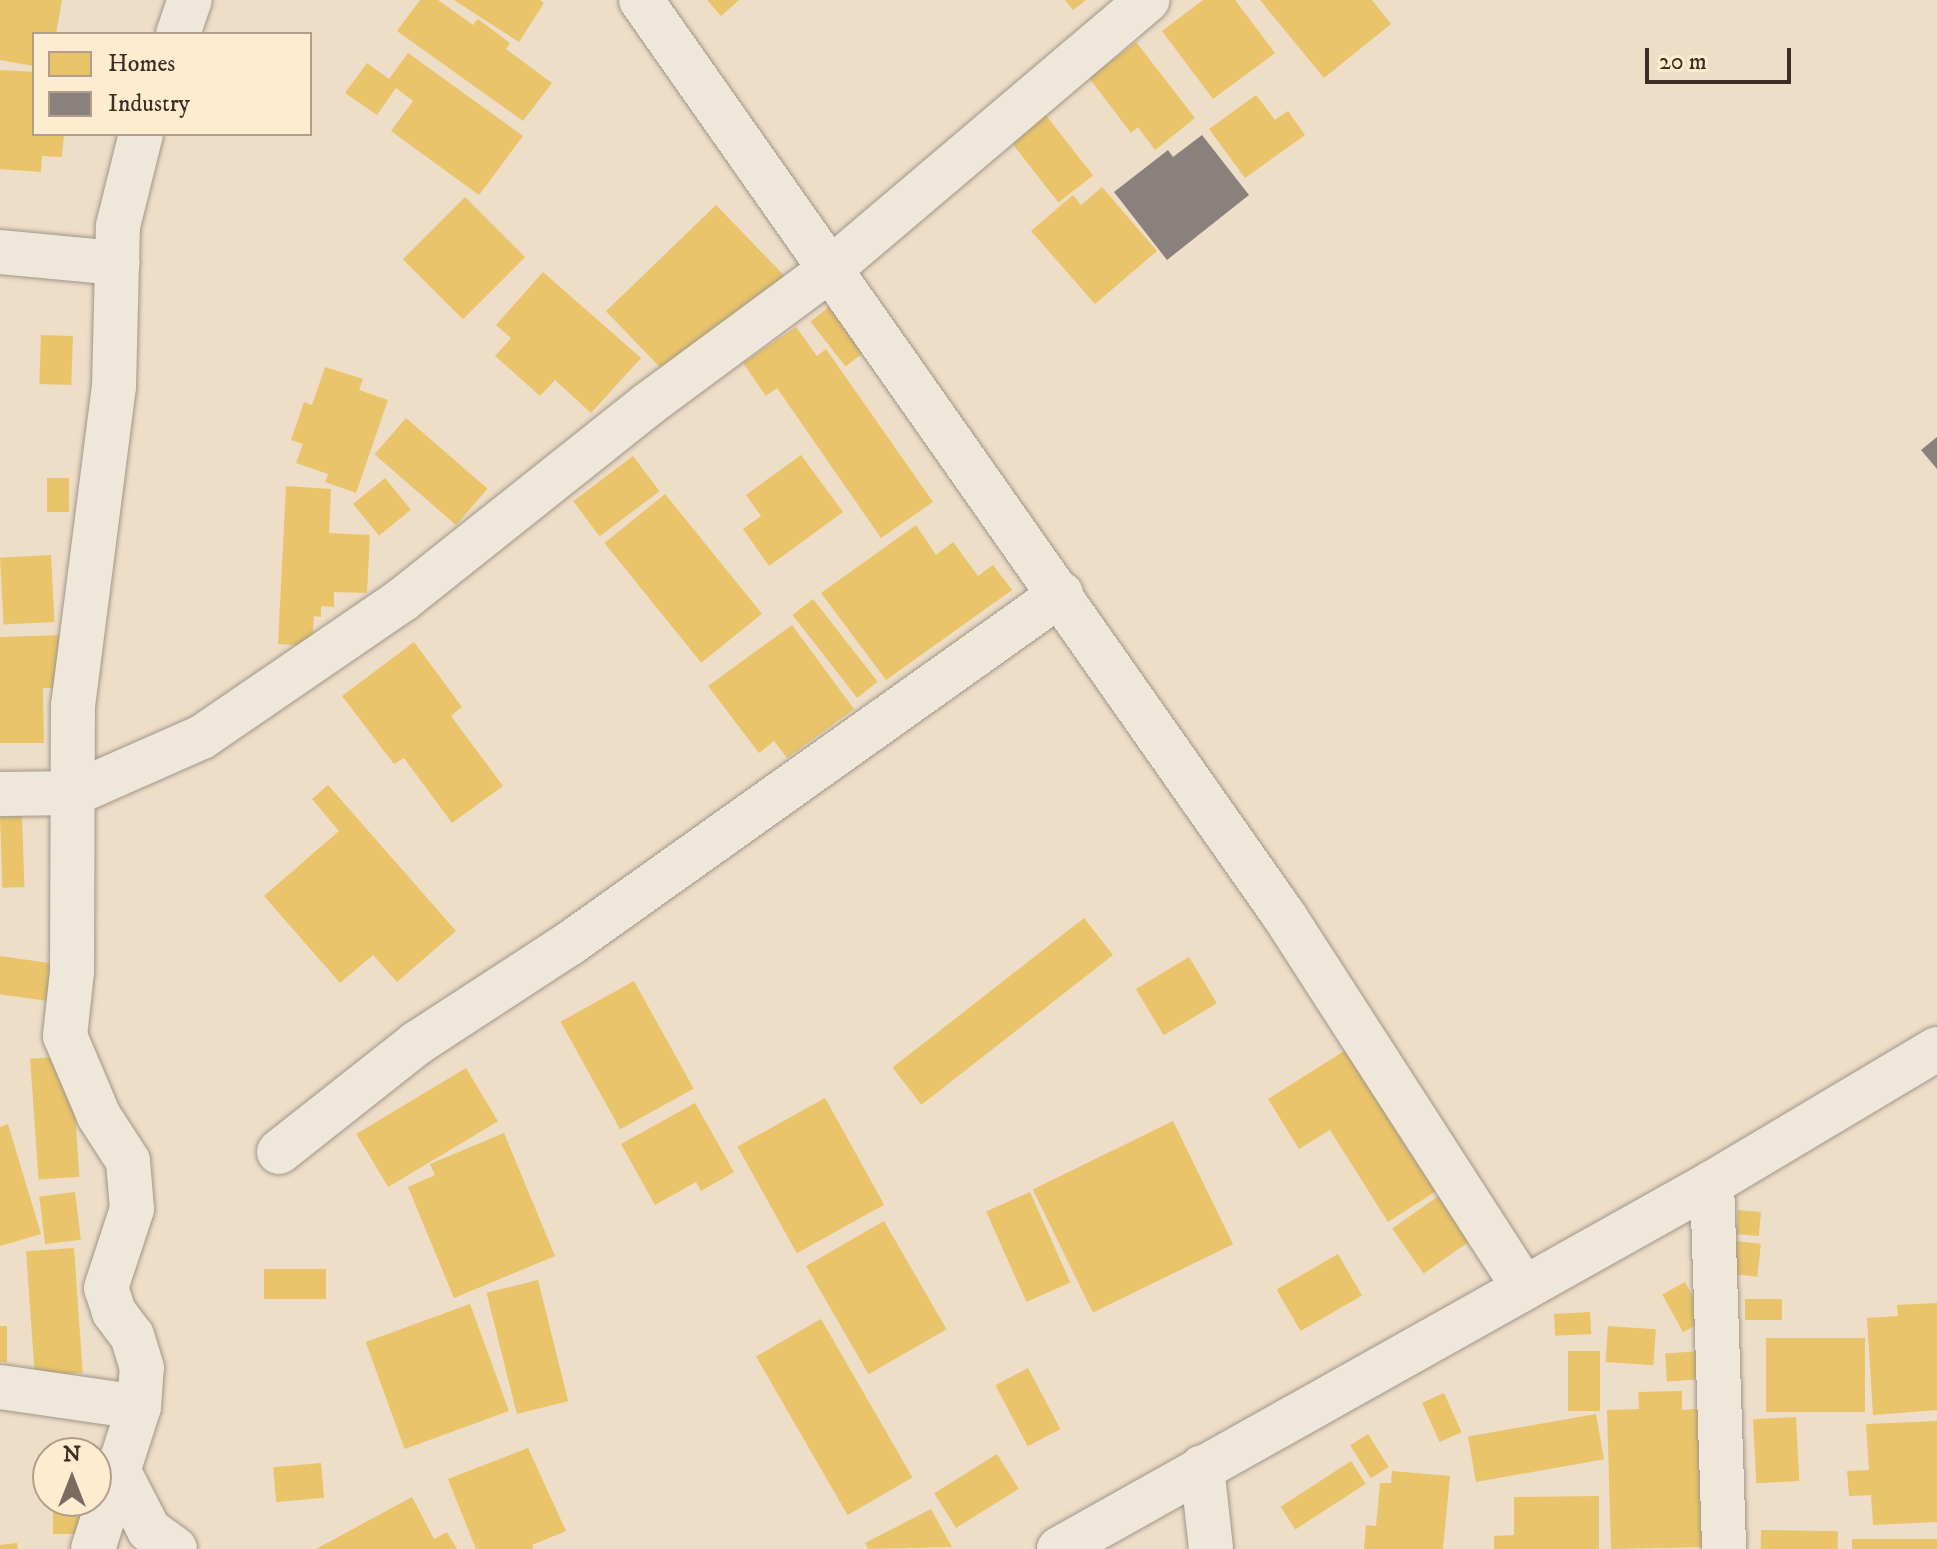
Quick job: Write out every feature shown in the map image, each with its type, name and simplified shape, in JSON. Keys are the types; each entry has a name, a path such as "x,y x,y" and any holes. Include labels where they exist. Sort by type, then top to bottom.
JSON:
{"street":[{"path":"179,32 190,0"},
{"path":"641,0 828,271 1061,594 1285,917 1522,1285"},
{"path":"0,794 75,793 202,737 402,600 647,405 828,271 1148,0"},
{"path":"93,1549 116,1466 139,1407 142,1368 132,1336 114,1312 106,1288 132,1209 132,1180 128,1161 99,1116 65,1036 75,793 73,706 114,387 118,226 140,136"},
{"path":"0,252 117,263"},
{"path":"279,1152 417,1043 569,944 1061,594"},
{"path":"1059,1549 1522,1285 1712,1183 1937,1049"},
{"path":"1712,1183 1724,1549"},
{"path":"0,1387 139,1407"},
{"path":"116,1466 149,1530 175,1549"},
{"path":"1202,1467 1211,1549"}],"building: Homes":[{"path":"0,0 62,0 56,32 32,32 32,66 0,60"},
{"path":"420,0 438,0 473,25 478,19 510,43 506,49 552,83 523,121 397,31"},
{"path":"454,0 540,0 544,3 519,42"},
{"path":"707,0 739,0 721,16"},
{"path":"1065,0 1086,0 1073,10"},
{"path":"1203,0 1235,0 1275,53 1213,99 1162,31"},
{"path":"1260,0 1372,0 1391,24 1324,78"},
{"path":"1136,42 1195,118 1155,150 1138,127 1131,133 1089,78"},
{"path":"408,53 523,136 479,195 391,131 413,101 396,88 377,115 345,93 367,63 389,79"},
{"path":"0,70 32,72 32,136 64,136 62,157 42,156 41,172 0,169"},
{"path":"1256,95 1275,120 1288,111 1305,135 1245,178 1209,129"},
{"path":"1045,114 1093,175 1058,203 1010,141"},
{"path":"1102,187 1157,251 1095,304 1031,231 1073,195 1081,205"},
{"path":"465,197 525,257 463,319 403,259"},
{"path":"716,205 784,275 674,382 606,311"},
{"path":"543,272 641,358 591,413 555,380 540,396 495,356 511,338 496,325"},
{"path":"838,300 873,345 846,366 810,322"},
{"path":"796,327 817,356 826,349 933,502 881,538 777,388 766,396 743,363"},
{"path":"41,335 73,336 71,385 39,384"},
{"path":"325,367 363,379 359,390 388,400 356,493 325,482 328,474 296,463 303,444 291,440 304,402 312,405"},
{"path":"406,418 488,489 456,525 375,454"},
{"path":"801,455 843,512 769,566 743,529 761,516 746,495"},
{"path":"633,456 659,491 600,536 573,501"},
{"path":"47,478 69,478 69,512 47,512"},
{"path":"385,478 411,510 379,536 353,504"},
{"path":"286,486 331,489 329,533 370,535 367,593 334,592 334,607 321,606 321,617 314,616 312,646 278,644"},
{"path":"665,494 762,614 701,663 604,543"},
{"path":"916,525 936,555 953,542 978,576 993,565 1012,590 886,680 821,593"},
{"path":"51,555 55,622 4,625 0,558"},
{"path":"813,599 878,682 857,698 793,615"},
{"path":"792,625 854,709 787,758 774,741 759,753 708,686"},
{"path":"65,635 66,688 43,688 44,743 0,743 0,637"},
{"path":"414,642 462,707 451,716 503,786 452,823 404,758 394,764 342,696"},
{"path":"328,785 456,931 397,982 373,955 340,983 264,896 339,831 312,799"},
{"path":"22,816 24,887 2,888 0,817"},
{"path":"1084,918 1113,955 921,1105 893,1068"},
{"path":"0,956 56,964 51,1002 0,994"},
{"path":"1189,957 1217,1003 1164,1035 1136,989"},
{"path":"634,981 694,1089 620,1129 561,1022"},
{"path":"1357,1043 1447,1184 1388,1222 1330,1130 1299,1149 1268,1099"},
{"path":"71,1056 79,1177 39,1180 30,1059"},
{"path":"466,1068 498,1121 388,1187 356,1134"},
{"path":"825,1098 884,1205 797,1253 738,1146"},
{"path":"695,1103 734,1172 701,1191 696,1182 655,1205 621,1144"},
{"path":"1173,1121 1233,1244 1093,1313 1033,1189"},
{"path":"8,1124 41,1234 0,1246 0,1127"},
{"path":"504,1133 555,1256 454,1298 408,1187 435,1175 430,1164"},
{"path":"1447,1190 1479,1235 1424,1273 1392,1228"},
{"path":"75,1192 81,1240 45,1244 39,1196"},
{"path":"1030,1192 1070,1282 1026,1302 986,1212"},
{"path":"1738,1210 1761,1212 1759,1236 1736,1234"},
{"path":"884,1221 946,1329 869,1374 806,1266"},
{"path":"1734,1241 1761,1244 1757,1277 1731,1274"},
{"path":"74,1248 83,1373 35,1376 26,1251"},
{"path":"1338,1254 1362,1296 1301,1331 1277,1290"},
{"path":"264,1269 326,1269 326,1299 264,1299"},
{"path":"538,1280 568,1401 517,1414 487,1293"},
{"path":"1685,1282 1706,1320 1683,1332 1662,1295"},
{"path":"1745,1299 1782,1299 1782,1320 1745,1320"},
{"path":"1937,1303 1937,1410 1873,1415 1867,1318 1898,1316 1897,1305"},
{"path":"470,1304 509,1411 405,1449 366,1342"},
{"path":"1590,1312 1591,1334 1555,1336 1554,1314"},
{"path":"821,1319 913,1477 848,1515 756,1356"},
{"path":"0,1326 7,1326 7,1362 0,1362"},
{"path":"1608,1326 1656,1329 1653,1365 1605,1362"},
{"path":"1766,1338 1865,1338 1865,1412 1766,1412"},
{"path":"1568,1351 1600,1351 1600,1411 1568,1411"},
{"path":"1701,1351 1703,1379 1667,1381 1665,1354"},
{"path":"1028,1368 1060,1429 1028,1446 995,1385"},
{"path":"1682,1391 1682,1410 1706,1408 1711,1547 1611,1549 1607,1410 1639,1409 1638,1392"},
{"path":"1444,1393 1461,1432 1440,1442 1422,1403"},
{"path":"1596,1414 1604,1459 1476,1482 1468,1437"},
{"path":"1796,1417 1799,1481 1756,1483 1753,1419"},
{"path":"1937,1421 1937,1522 1873,1525 1871,1495 1849,1496 1847,1471 1869,1470 1866,1424"},
{"path":"1368,1434 1389,1467 1371,1478 1350,1445"},
{"path":"528,1448 566,1531 532,1545 534,1549 476,1549 448,1479"},
{"path":"997,1454 1019,1489 956,1528 934,1493"},
{"path":"1351,1461 1366,1484 1295,1529 1281,1507"},
{"path":"321,1463 324,1498 276,1502 273,1467"},
{"path":"1392,1471 1450,1476 1443,1549 1364,1549 1366,1525 1376,1526 1380,1483 1391,1483"},
{"path":"1599,1496 1599,1549 1494,1549 1494,1536 1514,1535 1514,1497"},
{"path":"412,1497 434,1539 447,1532 457,1549 316,1549"},
{"path":"931,1509 952,1547 868,1549 865,1543"},
{"path":"53,1517 94,1517 94,1534 53,1534"},
{"path":"1761,1530 1838,1531 1838,1549 1761,1549"},
{"path":"1852,1539 1937,1539 1937,1549 1852,1549"},
{"path":"17,1543 18,1549 0,1549 0,1545"}],"building: Industry":[{"path":"1202,135 1249,195 1167,260 1114,192 1168,150 1173,157"},
{"path":"1937,437 1937,469 1921,450"}]}
